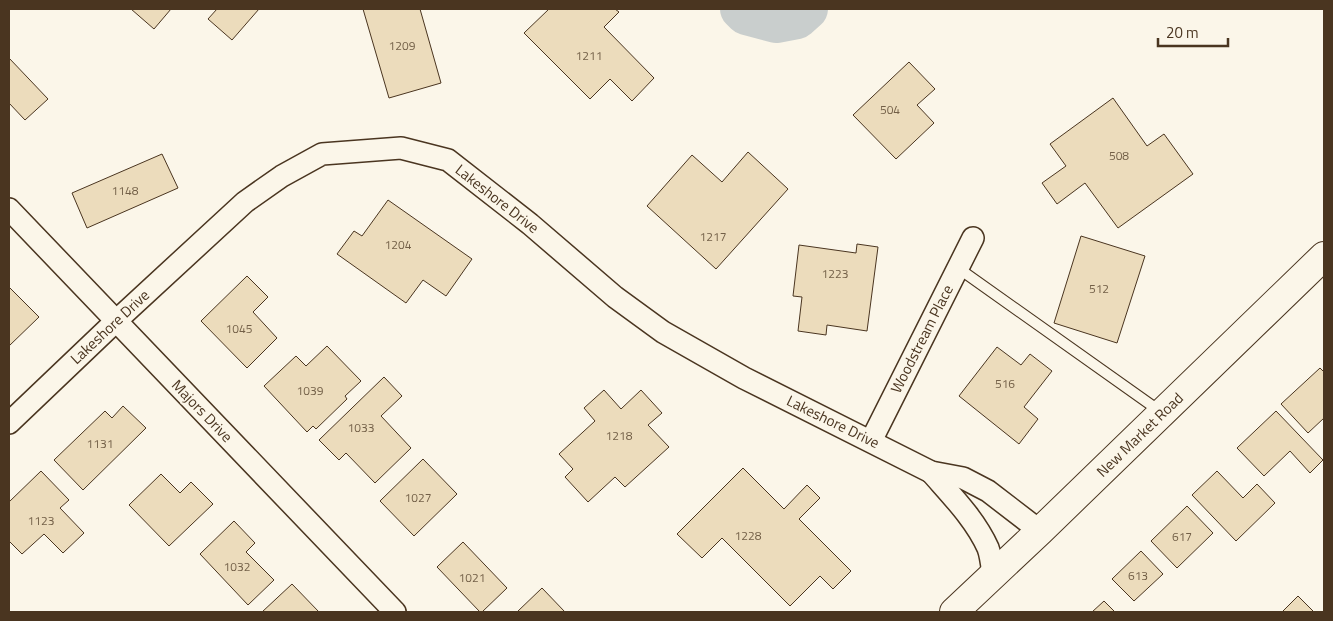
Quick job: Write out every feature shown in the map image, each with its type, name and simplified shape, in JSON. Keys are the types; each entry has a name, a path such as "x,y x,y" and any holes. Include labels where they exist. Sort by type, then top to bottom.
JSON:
{"street":[{"name":"Lakeshore Drive","path":"9,424 116,321 245,202 282,176 322,154 401,148 448,160 526,221 615,297 663,332 744,378 871,440 931,472 963,478 988,491 1040,531"},
{"name":"Majors Drive","path":"9,209 395,612"},
{"name":"Woodstream Place","path":"871,440 973,238"},
{"name":"New Market Road","path":"954,612 1324,256"},
{"name":"Lakeshore Drive","path":"931,472 962,508 980,534 989,549 993,575"}],"lane":[{"path":"958,268 1162,412"}],"building":[{"path":"131,9 171,9 154,29"},
{"path":"217,9 259,9 232,40 208,19"},
{"path":"363,9 420,9 441,83 389,98"},
{"path":"549,9 615,9 619,12 604,27 654,78 632,101 610,79 590,99 524,33"},
{"path":"9,58 48,99 25,120 9,103"},
{"path":"909,62 935,89 917,105 934,123 896,159 853,115"},
{"path":"1113,98 1147,146 1164,134 1193,174 1118,228 1085,183 1057,204 1042,183 1066,166 1050,144"},
{"path":"748,152 788,189 716,269 647,206 692,155 722,182"},
{"path":"162,154 178,188 87,228 72,193"},
{"path":"388,200 472,259 446,296 423,280 406,303 337,254 354,231 362,236"},
{"path":"1081,236 1145,256 1117,343 1054,323"},
{"path":"857,244 878,247 867,331 827,325 826,335 798,331 802,297 793,296 799,245 856,253"},
{"path":"247,276 268,297 253,312 277,338 247,368 201,321"},
{"path":"10,288 39,317 9,346 9,290"},
{"path":"327,346 361,381 345,396 347,399 316,429 313,426 307,432 264,386 296,356 306,366"},
{"path":"997,347 1021,365 1030,354 1052,371 1024,407 1038,419 1019,444 959,396"},
{"path":"1320,368 1324,372 1324,418 1308,433 1281,404"},
{"path":"384,377 402,396 381,416 411,448 375,483 346,453 339,460 319,440"},
{"path":"604,390 621,409 641,390 662,413 648,425 669,447 625,487 615,477 588,502 565,477 573,469 559,454 595,421 584,408"},
{"path":"123,406 146,428 83,490 54,460 105,411 112,418"},
{"path":"1276,411 1323,460 1310,473 1290,451 1264,476 1237,448"},
{"path":"423,459 457,494 414,536 380,501"},
{"path":"743,468 784,509 807,485 820,498 799,519 851,571 833,589 820,576 790,606 722,538 702,558 677,534"},
{"path":"41,471 69,500 60,508 84,533 63,553 44,534 22,554 9,541 9,502"},
{"path":"1217,471 1243,498 1257,484 1275,503 1236,541 1192,495"},
{"path":"161,474 180,493 191,482 213,504 169,546 129,505"},
{"path":"1187,506 1213,533 1177,568 1151,541"},
{"path":"234,521 255,543 246,552 274,580 248,605 200,554"},
{"path":"463,542 507,588 482,612 437,567"},
{"path":"1141,551 1163,574 1134,601 1112,579"},
{"path":"292,584 319,612 262,612"},
{"path":"542,588 565,612 517,612"},
{"path":"1298,596 1314,612 1282,612"},
{"path":"1104,601 1115,612 1092,612"}],"waterway":[{"path":"741,9 746,14 776,22 797,18 807,9"}]}
